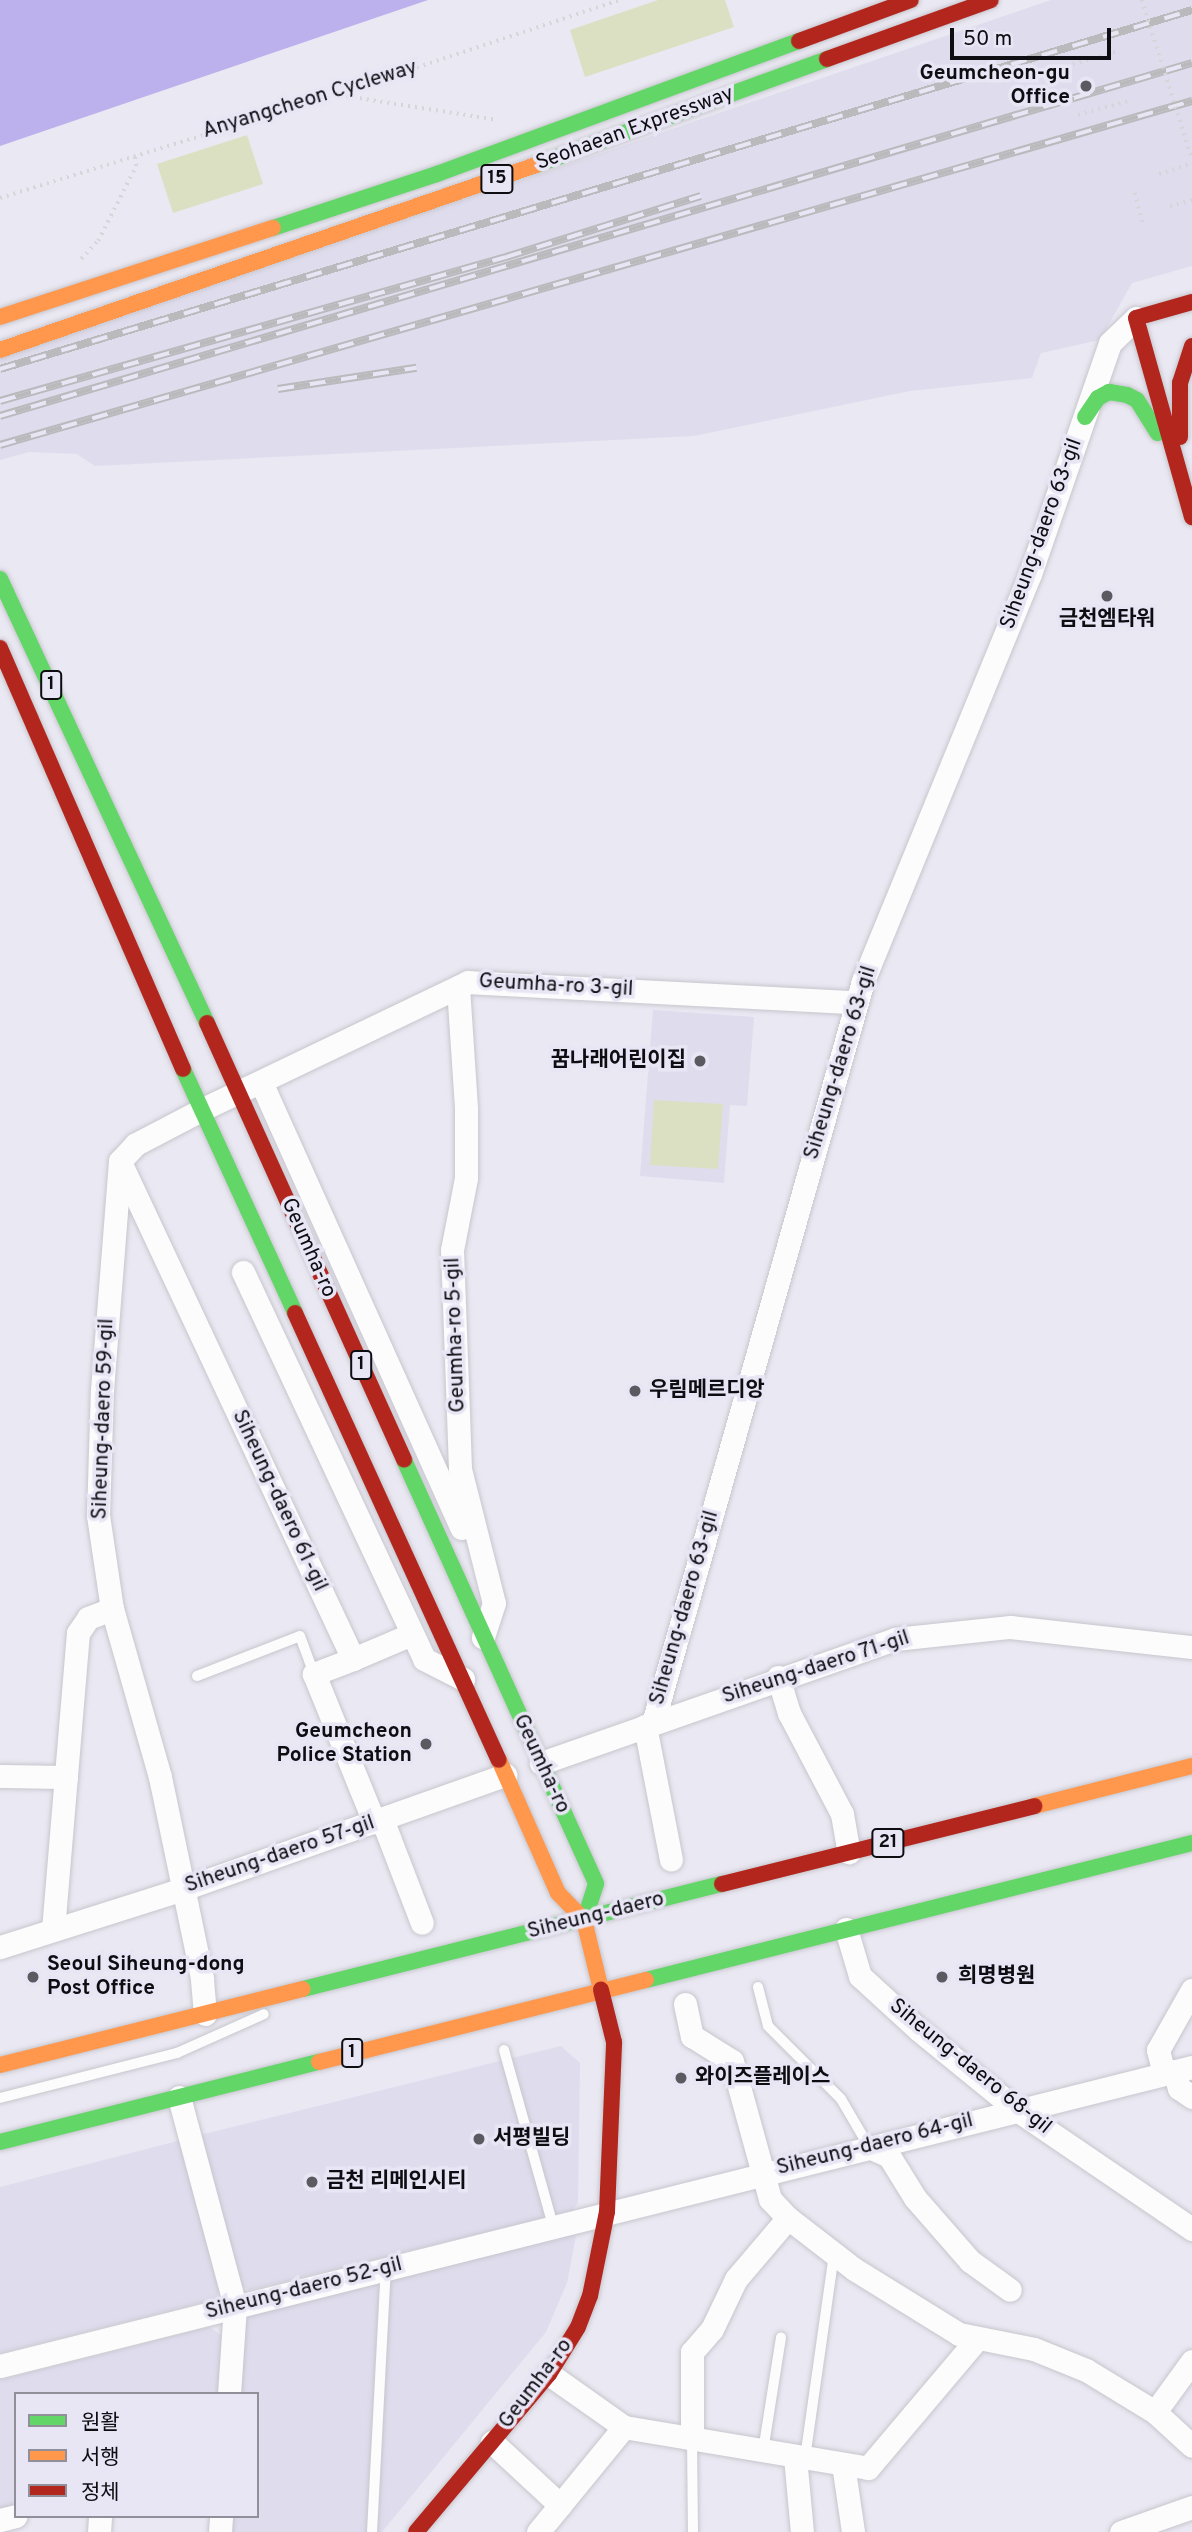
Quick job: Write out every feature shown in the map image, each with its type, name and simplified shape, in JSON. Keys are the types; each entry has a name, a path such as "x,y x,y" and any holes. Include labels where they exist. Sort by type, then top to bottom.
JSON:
{"main road":[{"name":"Seohaean Expressway","path":"0,317 437,174 911,0"},
{"name":"Seohaean Expressway","path":"0,350 444,198 991,0"},
{"path":"1192,302 1136,318 1192,517"},
{"path":"1180,470 1180,383 1192,346"},
{"path":"1085,417 1093,401 1109,392 1137,400 1180,470"},
{"name":"Geumha-ro","path":"0,579 102,792 596,1884 584,1920"},
{"name":"Geumha-ro","path":"0,648 201,1110 463,1679 558,1893 584,1920 614,2042 607,2212 590,2297 578,2327 549,2374 416,2532"},
{"name":"Siheung-daero","path":"0,2065 1192,1766"},
{"path":"601,1990 1192,1843"},
{"name":"1","path":"0,2142 601,1990"}],"street":[{"name":"Siheung-daero 63-gil","path":"541,1763 649,1725 856,1002 1030,574 1110,343 1136,318"},
{"name":"Geumha-ro 3-gil","path":"201,1110 468,982 856,1002"},
{"name":"Geumha-ro 5-gil","path":"458,987 466,1110 466,1178 452,1250 460,1469 484,1579 494,1603 483,1636"},
{"path":"261,1082 484,1579"},
{"path":"120,1161 136,1144 201,1110"},
{"name":"Siheung-daero 59-gil","path":"120,1161 102,1390 97,1515 112,1609 160,1777 205,2014"},
{"name":"Siheung-daero 61-gil","path":"120,1161 353,1659"},
{"path":"243,1272 424,1659 463,1679"},
{"path":"52,1930 79,1633 88,1618 112,1609"},
{"name":"Siheung-daero 71-gil","path":"649,1725 778,1677 895,1639 955,1630 1010,1627 1192,1647"},
{"path":"412,1634 314,1674 422,1923"},
{"path":"778,1677 789,1713 842,1814 849,1852"},
{"path":"649,1725 671,1860"},
{"name":"Siheung-daero 57-gil","path":"0,1947 183,1889 505,1775"},
{"path":"0,1776 66,1777"},
{"name":"Siheung-daero 68-gil","path":"846,1929 860,1976 1017,2110 1192,2229"},
{"path":"1192,1990 1158,2049 1177,2071 1179,2088 1192,2097"},
{"path":"685,2004 692,2036 733,2061 770,2199 788,2218 834,2253 960,2334 1047,2354 1086,2370 1155,2412 1192,2446"},
{"name":"Siheung-daero 64-gil","path":"762,2174 1177,2071"},
{"path":"179,2096 235,2306 229,2392"},
{"path":"869,2147 890,2156 915,2198 970,2261 1010,2290"},
{"path":"607,2212 762,2174"},
{"name":"Siheung-daero 52-gil","path":"0,2366 607,2212"},
{"path":"692,2439 692,2352 712,2329 736,2279 788,2218"},
{"path":"549,2374 624,2427 868,2468 977,2339"},
{"path":"1155,2412 1192,2361"},
{"path":"538,2532 624,2427"},
{"path":"492,2442 560,2505"},
{"path":"800,2457 802,2532"},
{"path":"842,2465 853,2532"},
{"path":"1121,2532 1192,2507"}],"lane":[{"path":"197,1676 300,1636 314,1674"},
{"path":"0,2098 177,2053 347,1978"},
{"path":"758,1987 768,2026 841,2099 869,2147"},
{"path":"504,2050 552,2226"},
{"path":"13,2125 103,2116"},
{"path":"800,2457 834,2253"},
{"path":"372,2532 386,2268"},
{"path":"764,2451 781,2337"},
{"path":"692,2439 693,2532"}],"path":[{"name":"Anyangcheon Cycleway","path":"0,198 134,154 337,94 620,0"},
{"path":"1142,0 1192,161 1158,174"},
{"path":"1066,66 1115,52"},
{"path":"337,94 508,121"},
{"path":"1078,115 1128,101"},
{"path":"79,261 98,241 136,166 134,154"},
{"path":"1135,192 1143,226"},
{"path":"1170,206 1192,200"}],"shaded area":[{"path":"0,0 428,0 0,146"},
{"path":"1051,0 1192,0 1192,266 1132,283 1100,340 1041,353 1032,378 910,391 694,436 95,466 77,454 29,452 0,460 0,347 517,182"},
{"name":"꿈나래어린이집","path":"653,1010 754,1017 747,1106 730,1105 724,1183 640,1176"},
{"path":"561,2046 580,2063 578,2203 572,2211 249,2290 235,2282 200,2135"},
{"path":"185,2139 222,2286 216,2299 0,2353 0,2187"},
{"path":"569,2233 576,2236 567,2283 546,2332 382,2532 212,2532 213,2518 259,2518 259,2392 14,2392 14,2508 0,2511 0,2380 209,2327 225,2338 242,2326 250,2312"}],"green space":[{"path":"658,0 725,0 734,27 585,77 570,30"},
{"path":"247,135 263,184 173,213 157,164"},
{"path":"654,1100 723,1104 718,1169 650,1165"}],"railway":[{"path":"0,369 1192,10"},
{"path":"0,416 1192,63"},
{"path":"0,445 1192,101"},
{"path":"0,401 506,257 701,196"},
{"path":"278,389 416,368"}],"traffic: fast":[{"path":"273,228 437,174 799,41"},
{"path":"536,165 827,59"},
{"path":"1085,417 1098,398 1109,392 1127,395 1137,400 1158,433"},
{"path":"0,579 207,1023"},
{"path":"183,1069 295,1313"},
{"path":"404,1460 596,1884 584,1920"},
{"path":"646,1980 1192,1843"},
{"path":"303,1989 722,1884"},
{"path":"0,2142 319,2062"}],"traffic: slow":[{"path":"0,350 536,165"},
{"path":"0,317 273,228"},
{"path":"499,1760 558,1893 584,1920 601,1990"},
{"path":"1034,1806 1192,1766"},
{"path":"319,2062 646,1980"},
{"path":"0,2065 303,1989"}],"traffic: jam":[{"path":"799,41 911,0"},
{"path":"827,59 991,0"},
{"path":"1192,302 1136,318 1192,517"},
{"path":"1180,437 1180,383 1192,346"},
{"path":"0,648 183,1069"},
{"path":"207,1023 404,1460"},
{"path":"295,1313 499,1760"},
{"path":"722,1884 1034,1806"},
{"path":"416,2532 549,2374 578,2327 590,2296 607,2212 614,2042 601,1990"}],"place":[{"name":"Geumcheon-gu Office","path":"1086,86"},
{"name":"금천엠타워","path":"1107,596"},
{"name":"꿈나래어린이집","path":"700,1061"},
{"name":"우림메르디앙","path":"635,1391"},
{"name":"Geumcheon Police Station","path":"426,1744"},
{"name":"Seoul Siheung-dong Post Office","path":"33,1977"},
{"name":"희명병원","path":"942,1977"},
{"name":"와이즈플레이스","path":"681,2078"},
{"name":"서평빌딩","path":"479,2139"},
{"name":"금천 리메인시티","path":"312,2182"}]}
